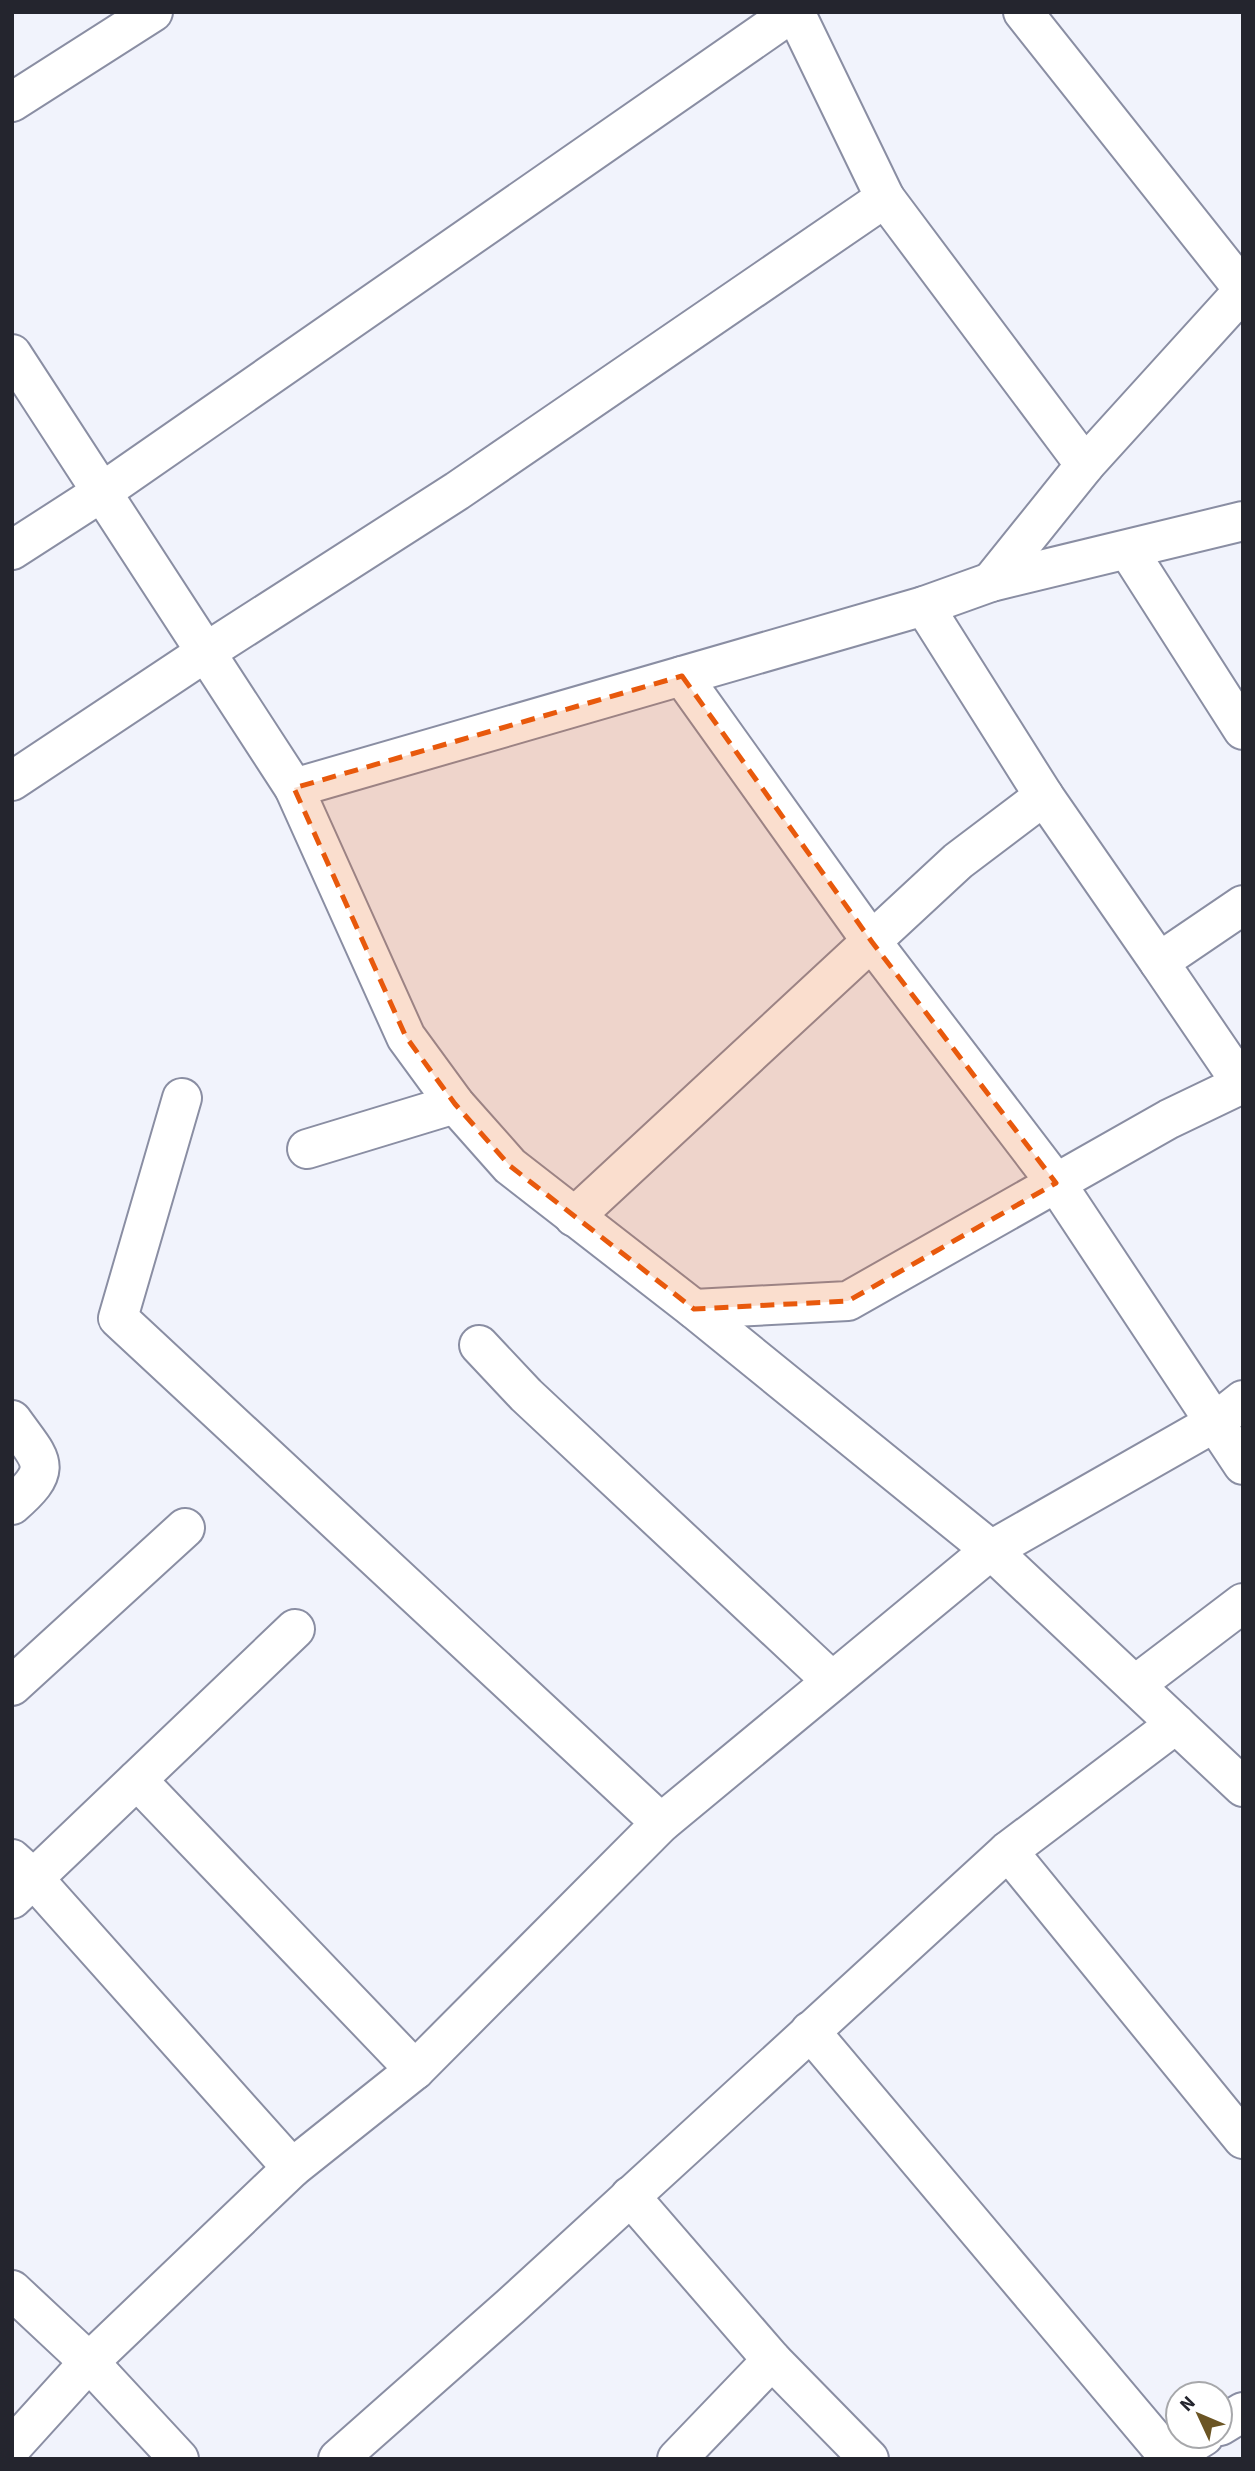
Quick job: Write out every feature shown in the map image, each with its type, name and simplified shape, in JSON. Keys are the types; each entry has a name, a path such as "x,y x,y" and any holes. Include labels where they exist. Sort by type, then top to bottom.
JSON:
{"street":[{"path":"12,102 153,12"},
{"path":"12,550 102,492 794,12 885,198 1085,465"},
{"path":"991,582 1085,465 1243,290 1023,12"},
{"path":"12,781 206,652 457,491 885,198"},
{"path":"12,354 294,788 406,1037 454,1104 510,1166 694,1309 991,1550 1243,1787"},
{"path":"294,788 924,606 991,582 1243,521"},
{"path":"1128,550 1243,730"},
{"path":"694,1309 848,1301 1169,1119 1242,1085 1044,796 924,606"},
{"path":"682,676 872,942 1228,1412 1243,1465"},
{"path":"574,1217 958,861 1044,796"},
{"path":"1159,962 1243,905"},
{"path":"181,1098 118,1318 661,1823"},
{"path":"307,1149 454,1104"},
{"path":"479,1345 526,1395 832,1681"},
{"path":"12,2447 89,2362 292,2168 415,2070 661,1823 991,1550 1228,1412"},
{"path":"12,1420 41,1461 40,1475 12,1506"},
{"path":"12,1686 185,1528"},
{"path":"1135,1685 1243,1603"},
{"path":"292,2168 20,1879 137,1780 295,1629"},
{"path":"338,2459 1008,1851 1176,1724"},
{"path":"137,1780 415,2070"},
{"path":"1008,1851 1243,2139"},
{"path":"810,2031 1168,2458"},
{"path":"630,2196 772,2360 869,2459"},
{"path":"12,2290 89,2362 179,2459"},
{"path":"677,2459 772,2360"}],"highlighted area":[{"path":"682,676 872,942 1056,1183 848,1301 694,1309 510,1166 455,1104 406,1037 294,788"}]}
